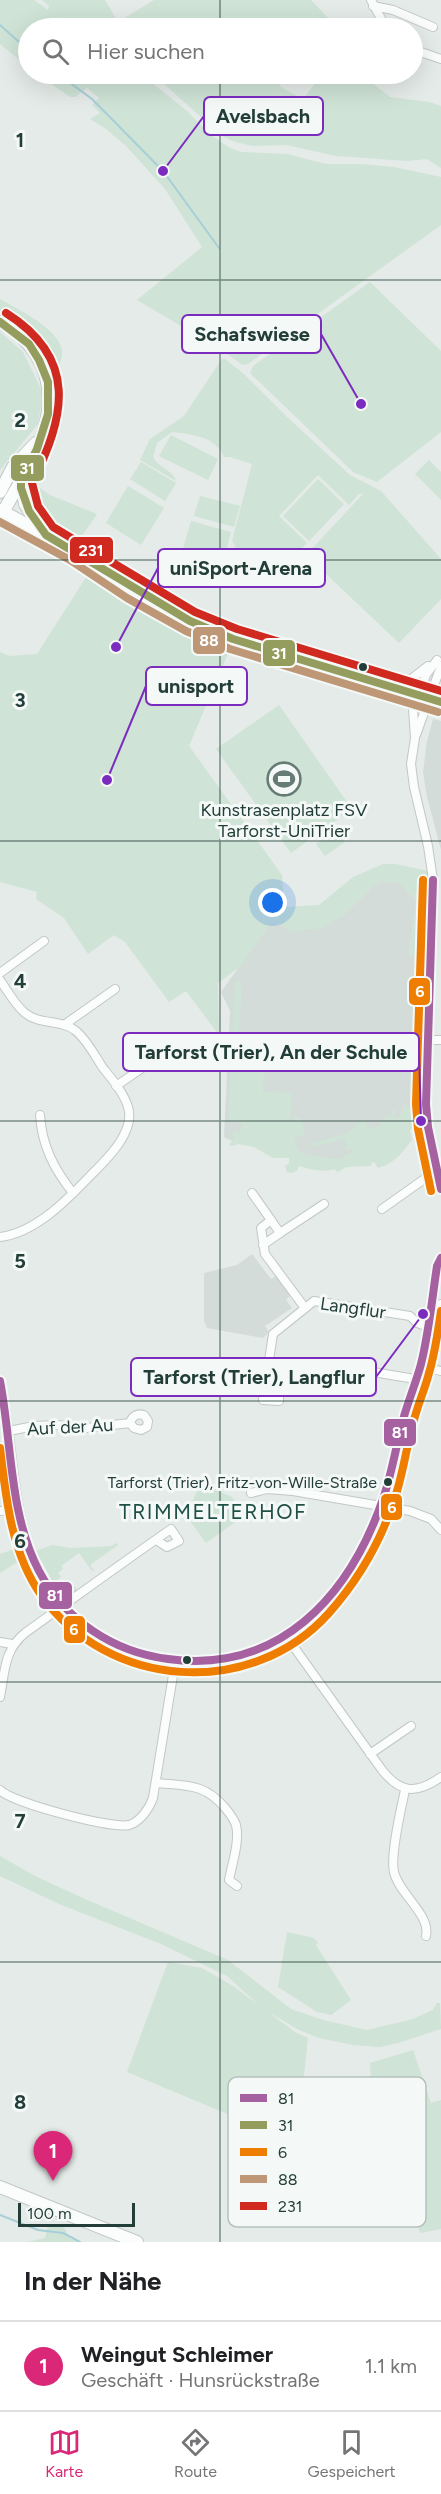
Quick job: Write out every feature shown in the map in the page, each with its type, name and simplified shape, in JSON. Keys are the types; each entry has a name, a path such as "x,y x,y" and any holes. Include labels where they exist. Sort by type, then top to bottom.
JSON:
{"main road":[{"path":"0,322 29,344 45,374 49,390 49,406 38,448 1,512 190,621 233,639 441,702"},
{"path":"0,492 15,464 40,438"},
{"path":"21,481 25,504 46,536"},
{"path":"0,2187 137,2242"}],"street":[{"path":"372,3 412,18"},
{"path":"372,3 380,18"},
{"path":"423,23 433,27"},
{"path":"423,53 441,59"},
{"path":"396,688 439,665"},
{"path":"439,665 441,684"},
{"path":"423,697 426,675 439,665"},
{"path":"439,665 423,697 413,710 415,738 412,773 437,879 427,1040 426,1111 441,1189"},
{"path":"0,973 44,941"},
{"path":"0,980 25,1014 38,1020 64,1025 80,1035 129,1108 129,1120 123,1136 111,1154 73,1193 28,1227 0,1238"},
{"path":"64,1025 115,989"},
{"path":"427,1040 441,1040"},
{"path":"116,1086 180,1042"},
{"path":"40,1115 42,1134 50,1160 73,1193"},
{"path":"382,1209 437,1170"},
{"path":"252,1193 280,1233"},
{"path":"271,1220 261,1227 263,1245 324,1204"},
{"name":"Langflur","path":"263,1245 265,1254 305,1308"},
{"path":"431,1328 437,1266 441,1258"},
{"name":"Langflur","path":"265,1380 273,1334 314,1301 410,1316 417,1323 431,1328"},
{"path":"0,1382 19,1509 30,1551 42,1576 63,1606 83,1627 138,1654 175,1663 229,1661 263,1650 308,1620 337,1590 362,1550 380,1507 415,1379 441,1304"},
{"path":"420,1366 441,1371"},
{"path":"343,1389 367,1371 415,1379"},
{"name":"Auf der Au","path":"9,1431 34,1426 57,1425 86,1428 130,1423"},
{"path":"251,1493 267,1489 293,1491 380,1507 424,1516 431,1519 441,1530"},
{"path":"0,1510 19,1509"},
{"path":"0,1696 12,1644 156,1540"},
{"path":"286,1636 387,1777 405,1790 424,1787 441,1777"},
{"path":"0,1642 12,1644"},
{"path":"0,1790 18,1800 117,1826 129,1825 146,1812 153,1798 175,1663"},
{"path":"370,1754 411,1726"},
{"path":"156,1783 203,1789 212,1793 228,1812 235,1822 236,1834 230,1880 237,1886"},
{"path":"405,1790 393,1858 393,1871 400,1886 427,1924 426,1936"}],"shaded area":[{"path":"433,719 441,721 441,850 423,772 427,741"},
{"path":"383,881 400,883 416,901 409,955 426,957 418,1098 414,1098 414,1107 407,1109 385,1161 327,1167 280,1147 229,1140 224,1137 230,1011 221,992 272,921 293,932 341,917 374,885"},
{"path":"252,1254 271,1279 276,1276 290,1296 286,1300 292,1308 265,1326 269,1332 263,1338 207,1328 204,1321 204,1273 237,1265"}],"green space":[{"path":"0,0 34,0 48,10 49,6 42,0 105,0 116,18 18,18 18,59 0,44"},
{"path":"154,0 311,0 328,18 125,18"},
{"path":"51,84 153,84 187,111 211,135 230,148 241,152 287,154 326,164 394,167 441,177 441,225 248,364 243,365 137,300 202,247 165,189 127,147 90,119 100,113 92,105 99,98 87,88 75,97 70,97"},
{"path":"164,84 281,84 279,86 303,99 314,84 374,84 390,97 429,102 441,106 441,168 427,159 407,161 336,156 286,145 253,146 222,136"},
{"path":"370,282 441,351 441,432 377,482 353,472 250,373 253,366"},
{"path":"0,299 33,318 55,336 61,347 62,358 56,369 49,369 0,317"},
{"path":"0,332 23,352 43,393 38,424 0,470"},
{"path":"222,359 244,374 350,475 381,491 441,559 441,599 399,643 306,555 363,494 359,494 349,505 318,475 279,516 307,543 302,548 302,559 290,548 279,559 234,551 235,545 232,541 252,464 224,457 215,445 203,438 172,432 157,443 153,457 172,474 176,481 140,460 150,439 184,416"},
{"path":"55,416 58,417 36,479 38,487 50,495 97,514 79,540 37,513 26,489"},
{"path":"171,435 218,459 208,480 159,456"},
{"path":"429,460 441,472 441,500 415,474"},
{"path":"141,462 176,483 165,501 130,479"},
{"path":"318,479 344,504 309,541 283,516"},
{"path":"128,486 164,508 141,545 106,523"},
{"path":"200,496 240,506 234,527 194,516"},
{"path":"191,521 231,532 220,573 179,562"},
{"path":"88,574 229,651 189,746 282,875 283,895 286,899 283,907 319,905 353,877 383,864 396,864 428,871 426,957 409,955 416,901 400,883 383,881 374,885 341,917 322,928 293,932 272,921 241,966 218,983 219,1035 186,991 169,1002 125,942 114,935 88,954 64,918 36,899 37,892 0,882 0,652 9,656 37,654"},
{"name":"Kunstrasenplatz FSV Tarforst-UniTrier","path":"279,705 352,809 291,853 216,749"},
{"path":"336,830 345,842 325,856 316,844"},
{"path":"235,981 242,982 239,1034 248,1034 248,1044 266,1045 265,1062 269,1062 269,1070 264,1070 263,1092 292,1093 290,1121 297,1117 303,1120 304,1136 299,1135 294,1139 298,1150 307,1155 339,1159 354,1151 346,1150 345,1139 311,1147 310,1144 347,1133 363,1119 370,1128 379,1126 382,1121 385,1121 385,1115 392,1117 391,1111 393,1110 397,1112 393,1118 400,1118 401,1110 406,1104 410,1108 413,1127 410,1131 412,1140 398,1157 378,1168 373,1160 371,1166 346,1167 338,1172 334,1169 322,1171 299,1166 297,1171 291,1173 287,1172 285,1166 289,1163 289,1158 273,1158 254,1147 229,1145 234,1138 233,1131 240,1134 242,1123 228,1122"},
{"path":"201,1483 232,1497 245,1515 206,1543 186,1515"},
{"path":"117,1543 118,1545 90,1565 94,1571 79,1553 61,1566 63,1569 58,1573 61,1577 55,1582 60,1589 65,1585 69,1590 74,1586 77,1590 68,1595 58,1591 36,1551 52,1545 71,1548 111,1546"},
{"path":"23,1546 27,1556 0,1573 0,1554"},
{"path":"0,1856 35,1876 85,1899 228,1960 291,2009 323,2020 367,2030 413,2019 433,2010 437,2003 440,2003 441,2029 380,2047 353,2045 319,2038 299,2030 263,2009 227,1976 161,1944 59,1904 0,1876"},
{"path":"287,1932 314,1938 318,1943 316,1945 351,2000 331,2015 317,2012 278,1987"},
{"path":"168,1962 202,1968 233,1986 295,2032 308,2038 304,2077 228,2077 228,2114 127,2072"},
{"path":"413,2050 422,2077 371,2077 370,2063"},
{"path":"426,2088 431,2103 441,2100 441,2229 420,2233 418,2227 426,2227"},
{"path":"48,2225 64,2227 69,2238 79,2242 27,2242 45,2238"}],"waterway":[{"path":"0,25 18,41"},
{"path":"72,84 92,99 163,171 219,248"},
{"path":"0,2215 38,2230 63,2233 80,2242"}],"transit line":[{"name":"231","path":"6,313 29,331 46,350 55,370 59,390 58,412 52,435 32,483 38,506 53,527 195,612 237,629 441,691"},
{"name":"31","path":"0,322 29,344 48,382 48,414 37,449 21,481 21,488 29,511 46,535 190,621 233,639 441,702"},
{"name":"88","path":"0,522 70,560 127,598 186,631 230,649 438,712"},
{"name":"6","path":"423,880 416,1104 418,1129 431,1191"},
{"name":"81","path":"433,880 426,1104 428,1127 441,1189"},
{"name":"81","path":"0,1381 22,1526 39,1571 62,1604 93,1631 128,1649 148,1655 168,1659 208,1660 244,1654 276,1641 304,1621 329,1597 351,1567 369,1535 383,1499 403,1420 421,1364 437,1266 441,1258"},
{"name":"6","path":"0,1448 16,1543 41,1595 69,1626 103,1650 141,1665 181,1672 221,1670 261,1660 297,1641 329,1613 361,1571 378,1540 392,1507 399,1482 417,1408 433,1358 441,1311"}],"place":[{"name":"Avelsbach","path":"163,171"},
{"name":"Schafswiese","path":"361,404"},
{"name":"uniSport-Arena","path":"116,647"},
{"name":"Kunstrasenplatz FSV Tarforst-UniTrier","path":"284,779"},
{"name":"unisport","path":"107,780"},
{"name":"Tarforst (Trier), An der Schule","path":"421,1121"},
{"name":"Tarforst (Trier), Langflur","path":"423,1314"},
{"name":"Tarforst (Trier), Fritz-von-Wille-Straße","path":"388,1482"},
{"name":"Weingut Schleimer","path":"53,2181"}],"district":[{"name":"TRIMMELTERHOF","path":"213,1511"}]}
